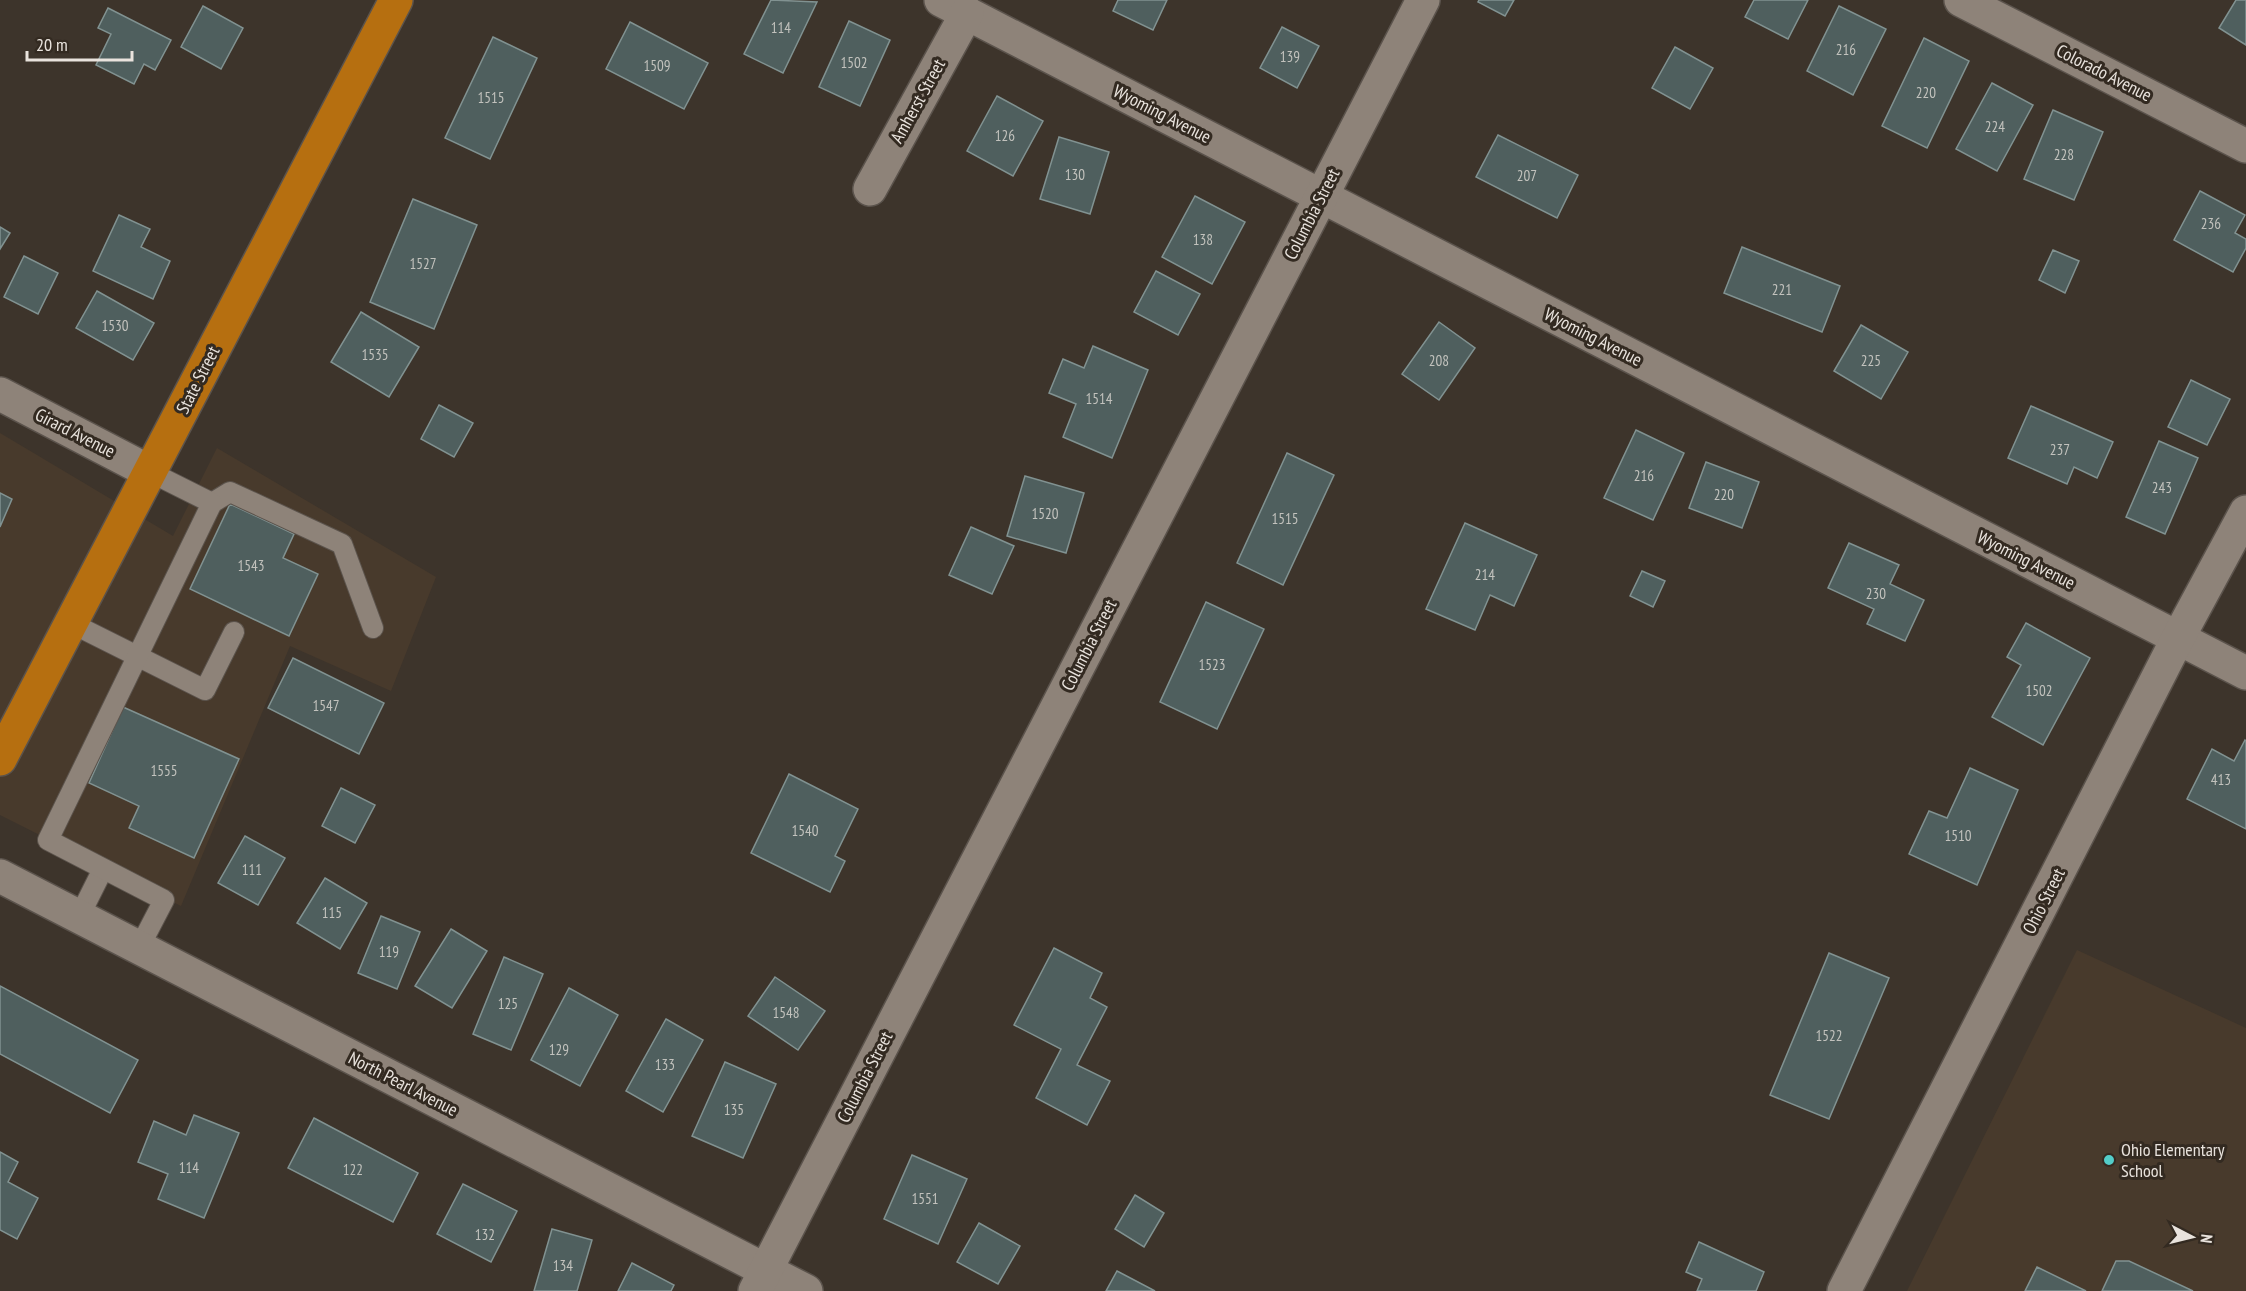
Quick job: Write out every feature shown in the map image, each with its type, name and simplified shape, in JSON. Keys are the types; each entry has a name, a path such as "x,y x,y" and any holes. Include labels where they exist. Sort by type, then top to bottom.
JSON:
{"highway":[{"name":"State Street","path":"0,759 396,0"}],"street":[{"name":"Columbia Street","path":"760,1280 1423,0"},
{"name":"Colorado Avenue","path":"1961,0 2246,146"},
{"name":"Wyoming Avenue","path":"954,7 2246,674"},
{"name":"Amherst Street","path":"870,189 954,7"},
{"name":"Girard Avenue","path":"0,394 150,472"},
{"name":"Ohio Street","path":"1844,1291 2178,638 2246,512"},
{"name":"North Pearl Avenue","path":"0,876 760,1280 806,1291"}],"lane":[{"path":"150,472 212,503"},
{"path":"139,948 164,900 48,840 212,503 230,492 342,544 373,628"},
{"path":"71,623 205,690 234,632"},
{"path":"79,917 103,869"}],"shaded area":[{"path":"0,433 173,536 217,448 436,577 391,691 290,646 181,906 0,815"},
{"name":"Ohio Elementary School","path":"2077,950 2246,1028 2246,1291 1907,1291"}],"building":[{"path":"771,0 817,2 783,73 744,54"},
{"path":"1118,0 1167,0 1153,30 1113,11"},
{"path":"1479,0 1514,0 1505,16 1478,2"},
{"path":"1754,0 1808,0 1788,39 1745,17"},
{"path":"2236,0 2246,0 2246,45 2219,28"},
{"path":"203,6 243,28 221,69 181,47"},
{"path":"1839,6 1886,29 1853,95 1807,71"},
{"path":"108,8 171,40 155,70 144,64 134,84 96,65 111,34 98,28"},
{"path":"849,21 890,40 860,106 819,87"},
{"path":"630,22 708,63 684,109 606,69"},
{"path":"1282,27 1319,46 1297,88 1260,68"},
{"path":"493,37 537,58 490,159 445,138"},
{"path":"1924,38 1969,61 1927,148 1882,126"},
{"path":"1675,47 1713,68 1690,109 1652,88"},
{"path":"1992,83 2033,105 1997,171 1956,149"},
{"path":"997,96 1043,121 1013,176 967,151"},
{"path":"2053,110 2103,132 2074,200 2024,179"},
{"path":"1498,135 1578,175 1557,218 1476,177"},
{"path":"1059,137 1109,152 1090,214 1040,199"},
{"path":"2200,191 2245,215 2235,233 2246,239 2246,248 2233,272 2174,240"},
{"path":"1195,196 1245,222 1212,284 1162,257"},
{"path":"413,199 477,225 434,329 370,302"},
{"path":"119,215 150,229 141,247 170,261 153,299 93,271"},
{"path":"0,227 10,233 0,249"},
{"path":"1742,247 1840,286 1822,332 1724,293"},
{"path":"2053,250 2079,261 2065,293 2039,280"},
{"path":"24,256 58,273 38,314 4,297"},
{"path":"1156,271 1200,294 1178,335 1134,312"},
{"path":"97,291 154,323 133,360 76,328"},
{"path":"361,312 419,347 389,397 331,362"},
{"path":"1439,322 1475,348 1439,400 1402,374"},
{"path":"1861,325 1908,352 1881,399 1834,371"},
{"path":"1093,346 1148,370 1112,458 1063,437 1076,404 1049,393 1063,359 1084,368"},
{"path":"2191,380 2230,399 2207,445 2168,427"},
{"path":"439,405 473,423 454,457 421,439"},
{"path":"2031,406 2113,442 2097,478 2074,467 2067,484 2008,458"},
{"path":"1636,430 1684,453 1653,520 1604,498"},
{"path":"2159,441 2198,458 2165,534 2126,517"},
{"path":"1287,453 1334,475 1283,585 1237,563"},
{"path":"1706,462 1759,482 1742,528 1689,508"},
{"path":"1025,476 1084,493 1066,553 1007,536"},
{"path":"0,493 12,499 0,527"},
{"path":"230,504 294,534 283,558 318,574 289,636 190,589"},
{"path":"1465,523 1537,555 1514,606 1490,595 1475,630 1426,609"},
{"path":"971,527 1014,546 992,594 949,575"},
{"path":"1849,543 1899,565 1890,584 1924,600 1905,641 1867,624 1874,609 1828,588"},
{"path":"1642,571 1665,581 1653,607 1630,596"},
{"path":"1206,602 1264,629 1217,729 1160,702"},
{"path":"2026,623 2090,658 2043,745 1992,717 2021,665 2007,657"},
{"path":"293,658 384,703 359,754 268,708"},
{"path":"123,707 239,759 194,858 129,828 139,806 89,783"},
{"path":"2245,740 2246,829 2187,799 2212,749 2234,761"},
{"path":"1970,768 2018,790 1977,885 1909,854 1929,811 1947,818"},
{"path":"789,774 858,809 835,856 845,861 830,892 751,853"},
{"path":"341,788 375,805 355,843 322,826"},
{"path":"245,836 285,858 258,905 218,883"},
{"path":"325,878 367,903 340,949 297,923"},
{"path":"381,916 420,932 397,989 358,973"},
{"path":"451,929 487,951 452,1008 415,986"},
{"path":"1054,948 1102,973 1090,998 1107,1007 1077,1065 1110,1081 1087,1125 1036,1098 1061,1049 1014,1025"},
{"path":"1829,953 1889,978 1829,1119 1770,1095"},
{"path":"504,957 543,974 511,1050 473,1034"},
{"path":"775,977 825,1011 798,1050 748,1016"},
{"path":"0,986 138,1060 110,1113 0,1054"},
{"path":"569,988 618,1015 580,1086 531,1060"},
{"path":"666,1019 703,1040 663,1112 626,1091"},
{"path":"725,1062 776,1084 743,1158 692,1136"},
{"path":"194,1115 239,1133 204,1218 158,1199 168,1174 138,1162 154,1121 186,1135"},
{"path":"314,1118 418,1173 393,1222 288,1168"},
{"path":"0,1152 18,1162 8,1182 38,1198 17,1239 0,1230"},
{"path":"912,1155 967,1179 938,1244 884,1219"},
{"path":"463,1184 517,1211 491,1262 437,1234"},
{"path":"1135,1195 1164,1213 1144,1247 1115,1229"},
{"path":"979,1223 1020,1246 998,1284 957,1262"},
{"path":"552,1229 592,1240 577,1291 534,1291"},
{"path":"1699,1242 1764,1272 1756,1291 1697,1291 1702,1279 1686,1272"},
{"path":"2116,1261 2129,1261 2193,1291 2102,1291"},
{"path":"632,1263 674,1285 671,1291 618,1291"},
{"path":"2037,1267 2086,1291 2025,1291"},
{"path":"1117,1271 1155,1291 1106,1291"}],"place":[{"name":"Ohio Elementary School","path":"2109,1160"}]}
